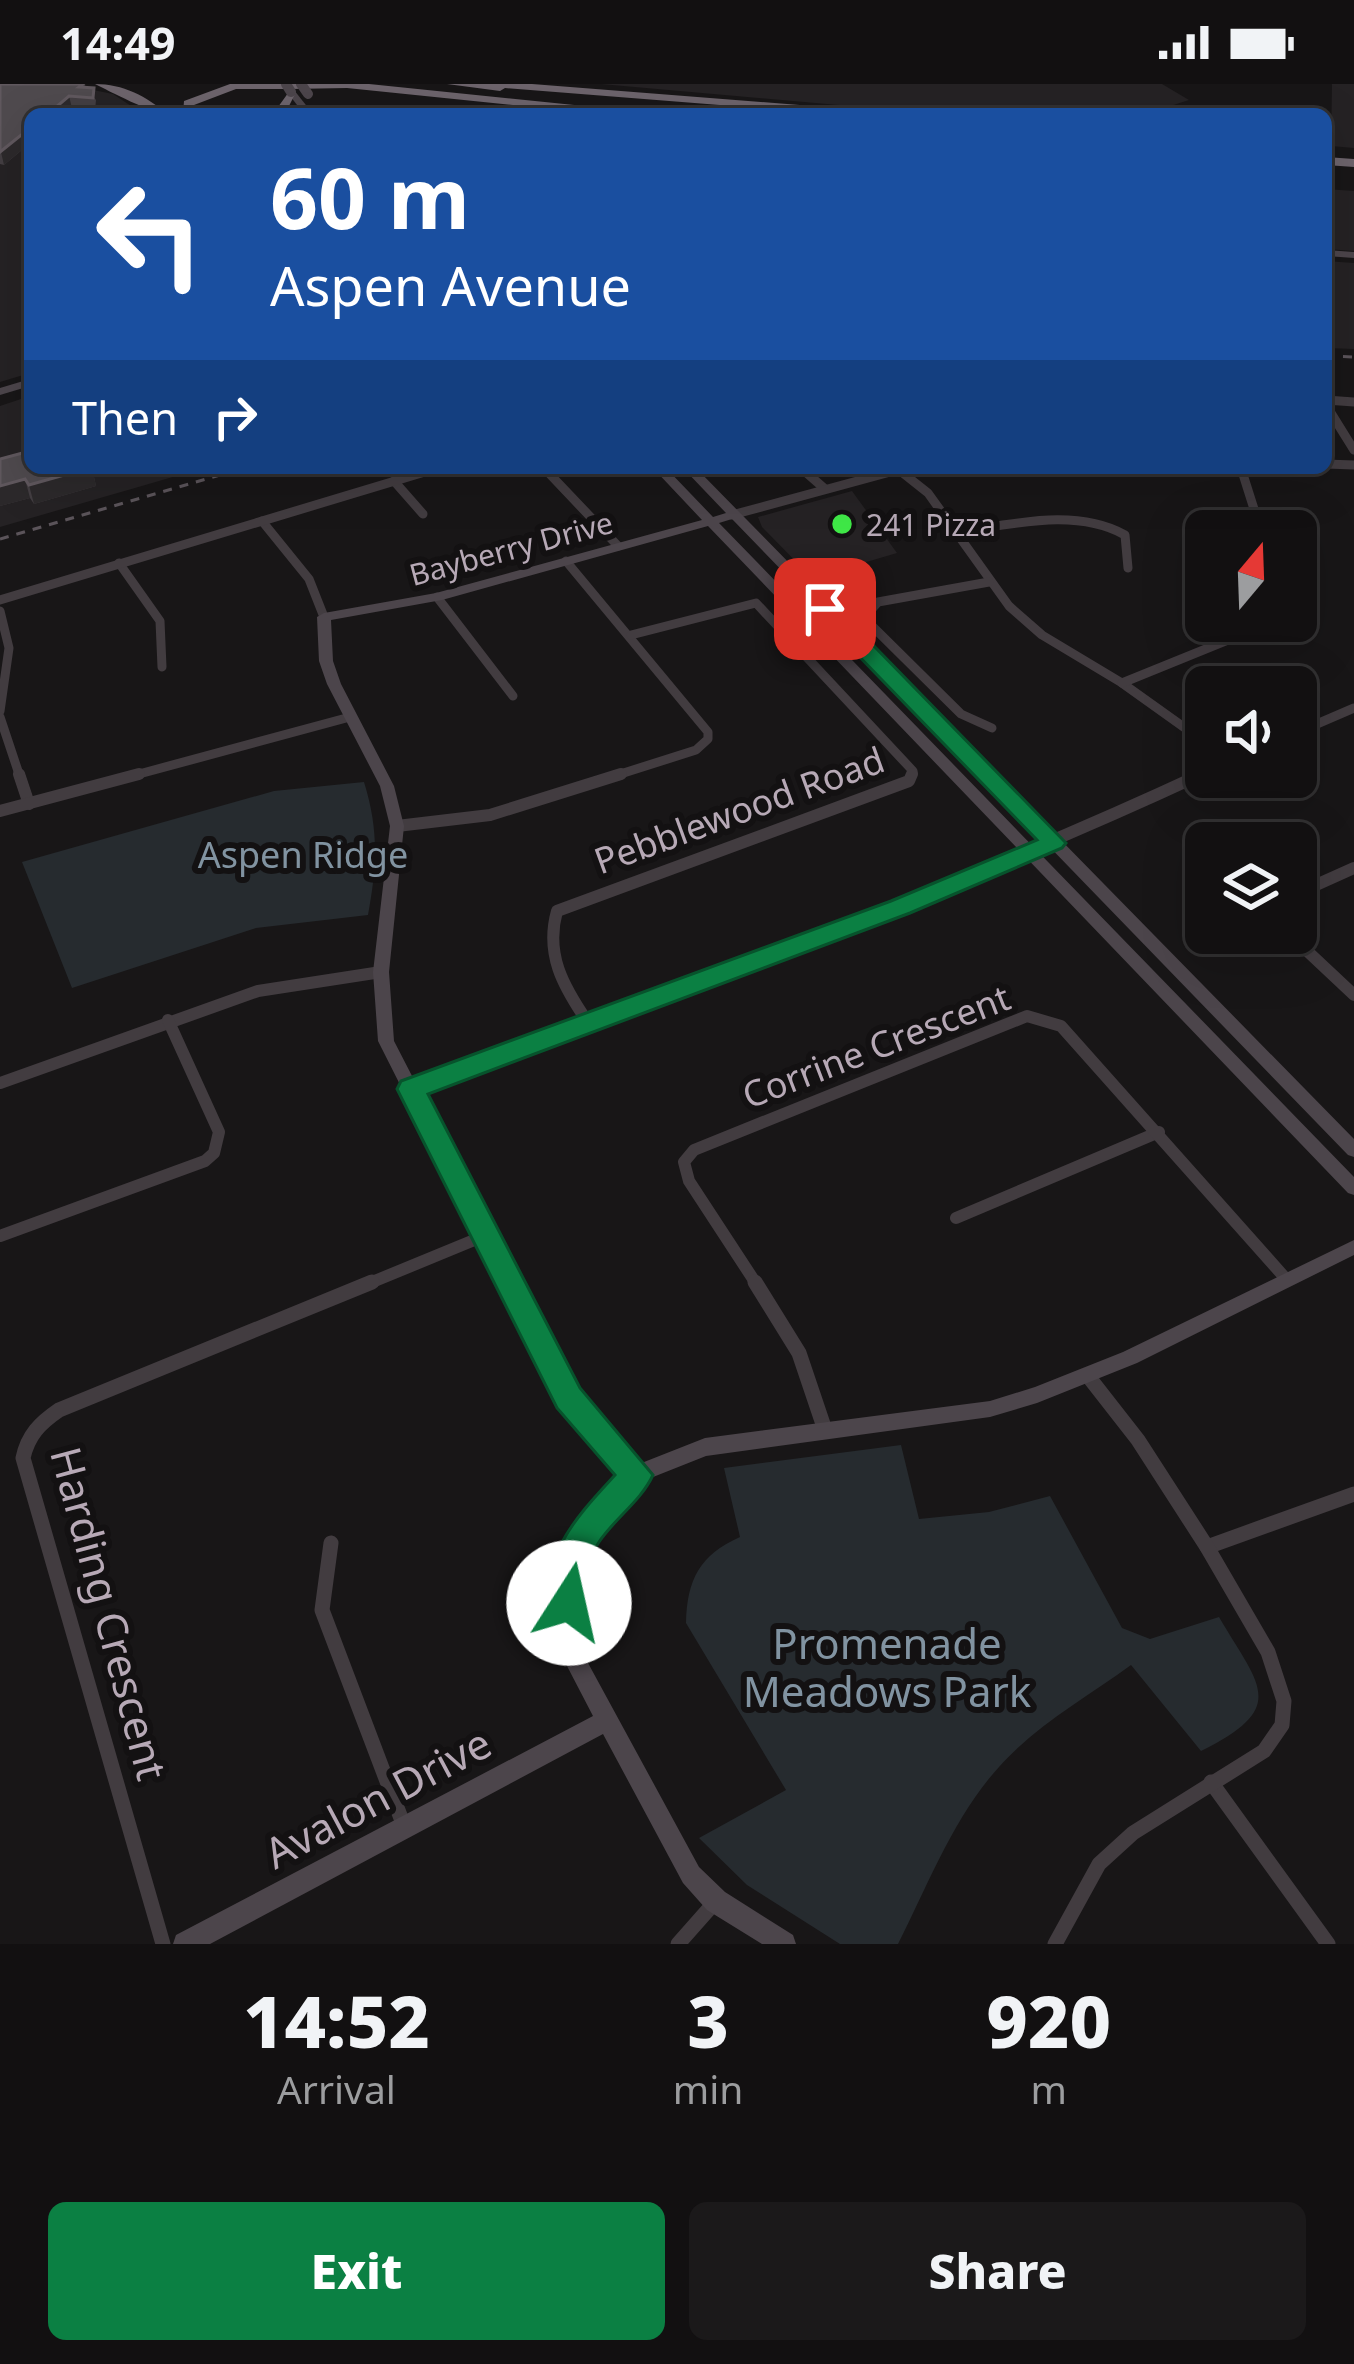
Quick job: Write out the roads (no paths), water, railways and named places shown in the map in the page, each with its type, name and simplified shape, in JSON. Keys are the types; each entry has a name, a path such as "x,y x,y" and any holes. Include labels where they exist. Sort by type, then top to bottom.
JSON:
{"highway":[{"path":"100,84 152,108"},
{"path":"338,84 575,108"},
{"path":"452,84 721,108"},
{"path":"490,84 796,108"},
{"path":"590,84 810,108"},
{"path":"188,108 188,103 214,90 351,85"}],"street":[{"path":"1332,413 1354,450"},
{"path":"0,600 418,474"},
{"path":"550,474 618,546"},
{"path":"665,474 1354,1187"},
{"path":"695,474 1354,1150"},
{"path":"808,474 825,489"},
{"path":"733,515 884,474"},
{"path":"908,474 928,493 989,582 1042,635 1185,728"},
{"path":"1242,474 1254,510"},
{"path":"394,481 423,514"},
{"name":"Bayberry Drive","path":"324,617 437,597 733,515"},
{"path":"262,521 309,579 324,617 326,661 387,786 397,826 380,972 386,1041 568,1398 636,1475"},
{"path":"956,532 1044,522 1106,524 1125,535 1128,568"},
{"path":"397,826 490,815 702,745 708,732 566,561"},
{"path":"119,563 160,621 162,667"},
{"path":"989,582 878,602 864,618 961,714 992,728"},
{"path":"437,597 513,696"},
{"name":"Pebblewood Road","path":"587,1021 559,980 553,921 557,910 840,810 909,781 914,771 756,603 631,635"},
{"path":"0,611 11,636 12,654 0,714 29,804"},
{"path":"1122,683 1223,642"},
{"path":"1317,724 1354,708"},
{"path":"0,811 350,717"},
{"path":"411,1089 1032,854 1185,782"},
{"path":"1317,885 1354,868"},
{"path":"1310,954 1354,995"},
{"path":"1,1077 257,991 380,972"},
{"name":"Corrine Crescent","path":"825,1430 799,1353 689,1181 684,1162 694,1150 1028,1016 1061,1026 1287,1280"},
{"path":"0,1236 205,1161 214,1153 219,1132 168,1020"},
{"path":"956,1218 1159,1132"},
{"name":"Harding Crescent","path":"163,1944 23,1458 26,1439 38,1423 59,1410 484,1236"},
{"path":"784,1944 716,1901 691,1875 605,1721 578,1666 570,1630 568,1576 583,1535 636,1475 705,1447 990,1409 1088,1376 1354,1247"},
{"path":"1055,1944 1099,1864 1133,1832 1264,1751 1282,1725 1284,1701 1268,1652 1208,1547 1138,1440 1088,1376"},
{"path":"1208,1547 1354,1494"},
{"path":"332,1543 322,1610 404,1826"},
{"name":"Avalon Drive","path":"185,1944 605,1721"},
{"path":"1211,1782 1328,1944"},
{"path":"678,1944 716,1901"}],"railway":[{"path":"1332,356 1354,357"},
{"path":"0,539 223,474"}],"place":[{"name":"241 Pizza","path":"842,524"}],"park label":[{"name":"Aspen Ridge","path":"303,854"},
{"name":"Promenade Meadows Park","path":"887,1666"}]}
